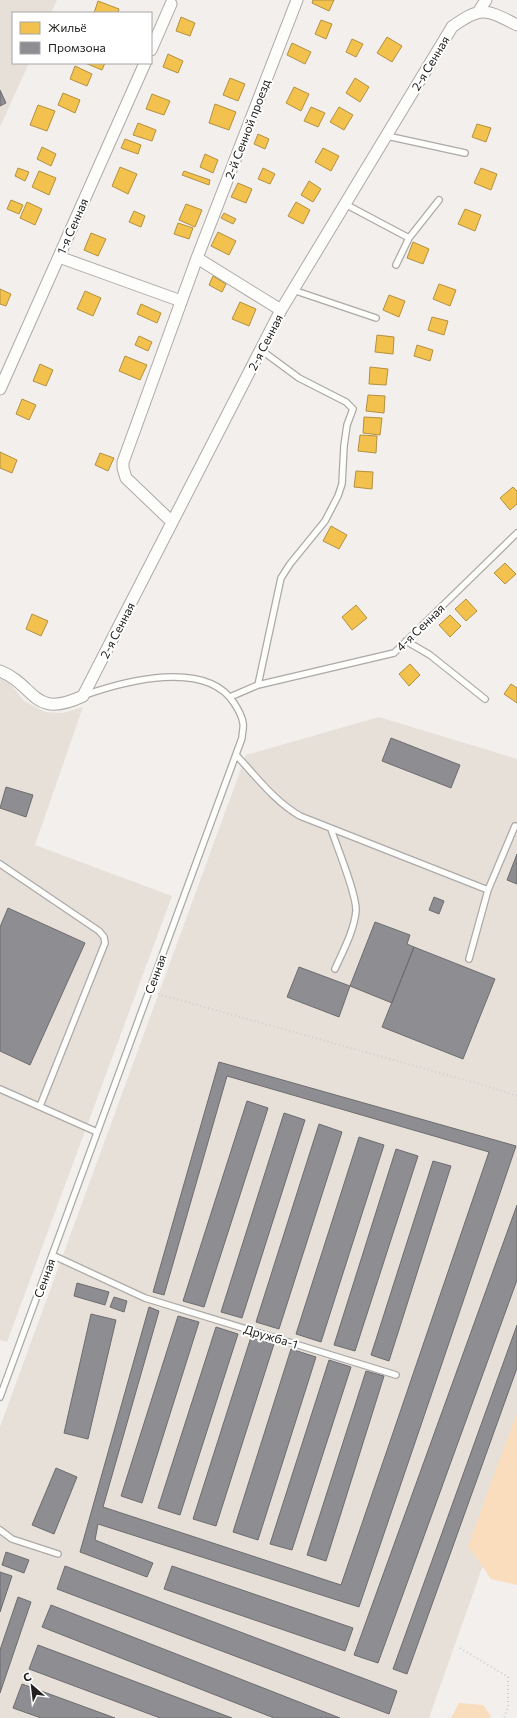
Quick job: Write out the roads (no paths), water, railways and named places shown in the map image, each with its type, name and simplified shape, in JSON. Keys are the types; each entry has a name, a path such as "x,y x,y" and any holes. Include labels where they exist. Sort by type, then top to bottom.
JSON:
{"street":[{"name":"2-й Сенной проезд","path":"172,522 126,478 123,468 124,455 197,258 297,0"},
{"path":"486,0 479,11 492,12 517,26"},
{"path":"152,48 171,4"},
{"name":"2-я Сенная","path":"83,696 281,310 452,27 466,17 479,11"},
{"name":"1-я Сенная","path":"0,389 145,64"},
{"path":"59,257 181,301"},
{"path":"197,258 281,310"},
{"path":"0,671 10,674 39,701 48,704 74,700 83,696"}],"lane":[{"path":"387,136 465,153"},
{"path":"396,265 409,238 439,200"},
{"path":"345,204 409,238"},
{"path":"293,290 376,318"},
{"path":"258,684 281,578 290,564 325,521 338,496 342,484 344,446 347,425 353,409 346,402 299,378 261,350"},
{"name":"4-я Сенная","path":"230,697 258,684 394,653 517,533"},
{"path":"406,641 430,655 485,699"},
{"name":"Сенная","path":"0,1397 242,738 243,723 238,709 230,697 216,686 202,680 173,676 137,680 83,696"},
{"path":"236,755 287,809 300,816 488,890"},
{"path":"469,959 488,890 515,826"},
{"path":"331,829 353,895 356,910 354,924 335,969"},
{"path":"0,864 99,931 106,943 40,1106"},
{"path":"0,1089 98,1132"},
{"name":"Дружба-1","path":"52,1255 145,1298 396,1375"},
{"path":"0,1530 12,1539 58,1554"}]}
